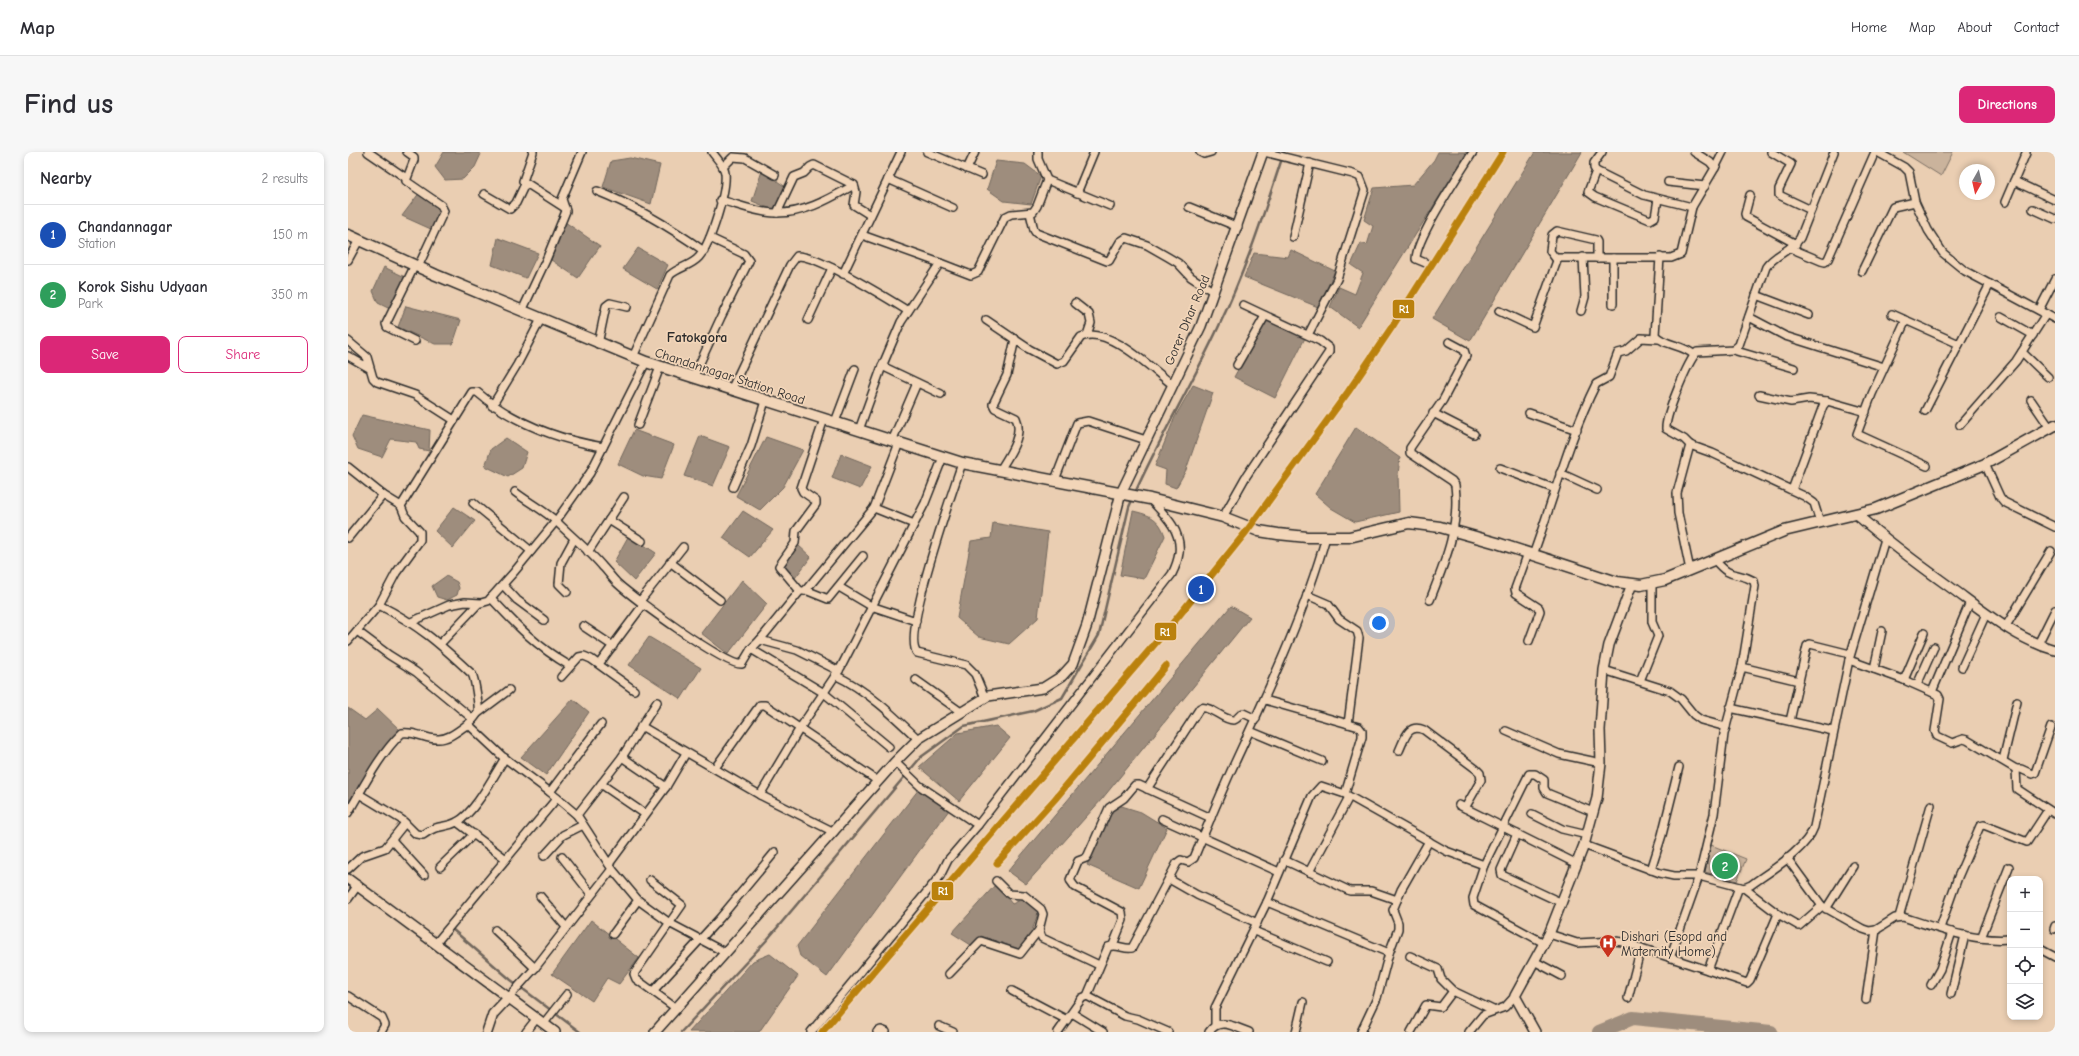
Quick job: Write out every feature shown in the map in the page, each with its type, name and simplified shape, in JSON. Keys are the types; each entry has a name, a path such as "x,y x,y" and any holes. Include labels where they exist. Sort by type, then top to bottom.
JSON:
{"main road":[{"name":"Chandannagar Station Road","path":"348,235 416,266 598,344 646,362 962,463 1129,494 1223,517 1259,531 1307,537 1349,537 1408,523 1440,527 1531,554 1617,582 1632,584 1652,583 1690,570 1784,531 1876,509 1985,464 2053,427"}],"street":[{"path":"368,152 406,178 414,187 440,205 444,211 386,324 387,327 415,341"},
{"path":"406,178 414,160 414,157 407,152"},
{"path":"533,152 523,178 525,184 566,209"},
{"path":"522,311 546,260 566,209 562,199 582,152"},
{"path":"633,357 670,275 694,262 704,250 710,238 725,179 723,167 712,152"},
{"path":"843,274 901,152"},
{"path":"927,152 982,175"},
{"path":"967,169 975,152"},
{"path":"1038,152 1038,159 1047,180 1110,206"},
{"path":"1077,193 1094,152"},
{"path":"1200,152 1204,154 1211,152"},
{"path":"1264,152 1360,177 1365,190 1334,285 1308,335"},
{"name":"Gorer Dhar Road","path":"985,698 1043,688 1062,676 1073,664 1087,625 1146,440 1201,326 1264,152"},
{"path":"1428,264 1416,259 1416,254 1440,205 1473,152"},
{"path":"1602,152 1594,163 1594,168 1596,171 1588,192 1595,198 1650,220 1655,217 1658,199"},
{"path":"1694,152 1710,162 1715,168"},
{"path":"1556,259 1583,257 1671,258 1681,254 1692,207 1723,152"},
{"path":"1771,152 1783,154 1791,164 1779,189 1779,195 1811,210"},
{"path":"1733,350 1739,345 1768,263 1793,246 1811,210 1833,152"},
{"path":"1750,195 1745,214 1746,217 1793,246 1825,262 1828,259 1876,152 1904,167 1908,172 1915,202 1928,230 1943,253 1965,271 2055,319"},
{"path":"2005,202 2026,154"},
{"path":"723,167 733,157 740,156 775,175"},
{"path":"1293,237 1310,163"},
{"path":"777,213 794,177 804,173 812,166 818,167 854,186 856,192 854,205 870,215"},
{"path":"1596,171 1644,195 1692,207"},
{"path":"888,179 953,208"},
{"path":"862,235 971,275 975,274 978,272 1005,217 1011,214 1030,213 1037,206 1047,180"},
{"path":"2014,181 2055,200"},
{"path":"1668,182 1705,186"},
{"path":"484,194 510,209 516,203 525,184"},
{"path":"720,200 777,213 814,206 854,186"},
{"path":"598,191 629,204 704,250"},
{"path":"1862,271 1893,207 1915,202"},
{"path":"1189,207 1238,227"},
{"path":"2033,209 2055,219"},
{"path":"1030,213 1036,233 1107,261 1109,261 1120,242 1126,238 1147,245 1178,263 1191,277 1214,292"},
{"path":"1499,311 1533,327 1556,259 1550,249 1552,235 1557,231 1596,240 1597,258"},
{"path":"693,378 749,261 744,254 710,238"},
{"path":"348,260 358,240"},
{"path":"731,390 748,351 794,258 797,256 808,257 832,268 908,310"},
{"path":"1581,311 1585,297 1583,257"},
{"path":"1658,339 1654,329 1660,257"},
{"path":"1613,258 1613,304"},
{"path":"859,430 882,366 901,322 940,263"},
{"path":"808,320 832,268"},
{"path":"1960,425 2013,365 2022,352 2033,335 2055,279"},
{"path":"1925,411 1990,284"},
{"path":"1756,295 1809,315"},
{"path":"598,344 606,306 610,303 627,307"},
{"path":"1075,303 1089,314 1091,323 1087,335"},
{"path":"1223,517 1245,478 1330,352 1325,344 1242,305"},
{"path":"1892,314 1960,344"},
{"path":"1237,365 1265,316"},
{"path":"1750,317 1785,336 1884,367"},
{"path":"2001,317 2033,335"},
{"path":"492,406 517,365 542,319"},
{"path":"986,320 1054,362 1061,363 1081,337 1087,335 1104,337 1121,346 1173,385"},
{"path":"1906,320 1884,367 1858,432 1859,436 1927,466"},
{"path":"1529,641 1540,611 1539,608 1516,592 1515,589 1531,554 1560,473 1596,384 1609,377 1617,354 1630,349 1641,338 1658,339 1685,348 1694,355"},
{"path":"1000,470 1014,443 1018,422 1016,418 993,407 992,404 1007,375 1015,339"},
{"path":"348,341 367,357 373,378 377,382 415,394 454,420"},
{"path":"1430,600 1444,566 1455,531 1455,485 1452,481 1410,453 1410,448 1451,386 1466,356 1464,350 1449,342"},
{"path":"1794,368 1733,350 1697,352 1694,355 1666,422 1666,429 1684,439 1690,446 1712,453 1792,490 1814,503 1820,522"},
{"path":"2022,352 2048,377"},
{"path":"348,356 369,368"},
{"path":"440,644 478,604 491,598 556,521 590,473 646,362"},
{"path":"882,366 941,394"},
{"path":"638,425 660,367"},
{"path":"834,422 855,369"},
{"path":"514,492 556,521 618,584 641,603 685,634 736,664 742,664 751,649 874,508 895,442 917,383"},
{"path":"402,506 472,392 477,392 492,406 551,435 604,447"},
{"path":"1759,395 1791,402 1809,399 1827,401 1866,412"},
{"path":"2031,400 2053,427"},
{"path":"733,487 751,446 765,401"},
{"path":"1792,490 1823,406 1827,401"},
{"path":"1434,413 1474,434"},
{"path":"1529,413 1577,430"},
{"path":"824,419 801,488 803,492 816,501 816,504 796,531 794,536 795,543 779,566 803,591 828,599 863,556"},
{"path":"1055,480 1077,423 1088,421 1146,440"},
{"path":"1690,446 1677,493 1678,513 1690,570"},
{"path":"760,795 800,728 837,673 925,503 943,457"},
{"path":"655,1032 895,762 918,739 985,698 975,674 966,665 917,653 913,645 916,621 931,555 962,463"},
{"path":"1985,464 2000,497 2004,502 2055,527"},
{"path":"348,467 383,495 402,506 405,516 421,536 396,573 379,605 348,642"},
{"path":"1500,468 1555,489"},
{"path":"1560,473 1597,490"},
{"path":"348,538 383,495"},
{"path":"588,552 624,497"},
{"path":"811,1032 940,876 948,860 978,825 1172,574 1179,553 1178,538 1172,523 1150,499"},
{"path":"473,503 531,552"},
{"path":"874,508 914,524"},
{"path":"1856,514 1885,540 1986,614 2038,644 2055,650"},
{"path":"609,520 642,541"},
{"path":"1058,1032 1082,998 1087,996 1108,947 1113,945 1127,949 1132,948 1169,879 1181,860 1188,862 1194,858 1265,700 1316,573 1326,537"},
{"path":"567,592 559,584 560,568 574,539"},
{"path":"1742,887 1751,885 1787,858 1809,838 1814,827 1833,731 1850,657 1885,540"},
{"path":"599,664 613,646 670,562 683,547"},
{"path":"2006,626 2051,551"},
{"path":"1670,958 1699,876 1714,814 1726,727 1742,667 1756,586 1754,581 1749,578 1724,572 1714,559"},
{"path":"670,562 720,600"},
{"path":"1640,681 1658,636 1652,622 1652,583"},
{"path":"1469,1032 1483,1015 1493,1010 1505,1007 1515,996 1550,934 1584,845 1597,798 1601,763 1600,730 1604,670 1609,645 1632,584"},
{"path":"503,585 517,600 544,620"},
{"path":"839,587 871,606 916,621"},
{"path":"1307,595 1328,604 1339,619 1357,631 1359,638 1348,724"},
{"path":"491,598 521,631 546,651 570,666"},
{"path":"411,622 449,605 465,602 478,604"},
{"path":"1932,692 1970,602"},
{"path":"379,605 411,622 440,644 472,674 475,680 478,709 473,719"},
{"path":"2038,644 2055,610"},
{"path":"1962,667 1986,614"},
{"path":"583,626 613,646"},
{"path":"357,631 388,655 416,672 473,719 505,758 550,792 577,815 611,867 638,900 671,924 701,938 726,953"},
{"path":"1874,668 1882,632"},
{"path":"1904,680 1924,633"},
{"path":"760,640 797,650 837,673 882,706 918,739"},
{"path":"1790,721 1808,645 1850,657 1938,695 1940,698 1935,731 1937,736 1952,743 1963,739 1967,740 2016,769 2035,774 2051,727"},
{"path":"1917,685 1934,647"},
{"path":"751,649 824,692 889,747"},
{"path":"561,677 579,657 584,656 599,664 634,690"},
{"path":"1742,667 1799,681"},
{"path":"1604,670 1670,691 1681,699 1694,715 1701,720 1726,727"},
{"path":"916,680 961,712"},
{"path":"348,813 395,740 402,733 416,734 436,740 445,738 473,719 509,690"},
{"path":"1265,700 1348,724 1359,728 1362,731 1347,795 1309,872"},
{"path":"577,815 622,757 657,702"},
{"path":"2003,760 2017,702"},
{"path":"715,768 760,705 765,705 878,781"},
{"path":"1148,789 1200,708 1206,708 1231,720 1237,718 1243,713 1256,719"},
{"path":"1730,708 1833,731"},
{"path":"550,792 601,724"},
{"path":"641,726 760,795 834,832"},
{"path":"1399,750 1409,732 1413,728 1417,728 1480,773 1481,780 1462,806 1577,864"},
{"path":"1250,731 1322,761"},
{"path":"1506,731 1559,754 1601,763"},
{"path":"487,1032 493,1014 535,968 592,894 645,814 666,787 686,753"},
{"path":"622,757 666,787"},
{"path":"359,794 405,822 416,834 420,836 433,828 457,822 475,805 505,758"},
{"path":"895,762 909,777 978,825"},
{"path":"1651,870 1662,835 1679,766"},
{"path":"2016,769 2017,789 2055,814"},
{"path":"1544,943 1474,905 1473,898 1484,865 1528,774 1531,773 1544,780 1544,788 1547,793 1593,812"},
{"path":"601,784 645,814"},
{"path":"1113,945 1123,920 1122,912 1075,887 1070,880 1070,876 1078,861 1086,858 1088,855 1111,806 1124,798 1135,785 1148,789 1211,818"},
{"path":"1209,1032 1214,1025 1215,1008 1254,931 1284,860 1317,788 1320,786 1326,786 1347,795 1446,851 1484,865"},
{"path":"436,943 557,798"},
{"path":"1899,917 1931,805"},
{"path":"1940,928 1958,877 1980,826 1984,825 2028,842 2048,810"},
{"path":"1532,814 1562,829 1587,835"},
{"path":"1162,819 1279,872"},
{"path":"348,869 358,859 380,851 392,840 405,822"},
{"path":"457,822 506,859"},
{"path":"544,856 563,835 583,825"},
{"path":"440,867 474,834"},
{"path":"1516,834 1501,870 1502,875 1562,903"},
{"path":"392,840 424,874"},
{"path":"1361,1032 1377,998 1389,952 1398,929 1398,923 1393,910 1401,890 1429,841"},
{"path":"1584,845 1651,870 1674,876 1699,876 1742,887 1778,914 1801,926 1824,908 1853,866"},
{"path":"653,991 775,852"},
{"path":"562,857 592,894"},
{"path":"1787,858 1824,908 1866,930 1876,930 1899,917 1965,935 1995,940 2007,939"},
{"path":"1284,860 1350,891 1371,891 1397,900"},
{"path":"1981,938 2009,867"},
{"path":"348,879 436,943 507,999 540,1020 555,1032"},
{"path":"1169,879 1197,895 1257,923"},
{"path":"650,880 682,906 671,924 634,974 636,979 677,1009"},
{"path":"996,881 1009,894 1024,895 1038,905 1042,914 1039,934 1047,941 1100,965"},
{"path":"348,899 358,885"},
{"path":"1708,970 1742,887"},
{"path":"540,896 566,927"},
{"path":"613,934 638,900"},
{"path":"1267,902 1389,952"},
{"path":"1550,934 1577,943 1615,941 1641,948 1744,983 1749,982 1778,914"},
{"path":"495,930 535,968"},
{"path":"949,974 981,941 1020,954 1039,930"},
{"path":"1866,1000 1876,930"},
{"path":"1254,931 1327,962"},
{"path":"1931,985 1940,969 1952,932"},
{"path":"1951,994 1965,935"},
{"path":"1628,998 1641,948"},
{"path":"2043,950 2054,955"},
{"path":"1410,956 1438,969 1441,979 1453,991 1493,1010"},
{"path":"1534,961 1562,976"},
{"path":"1012,991 1067,1020"},
{"path":"1411,1032 1426,1005 1441,1007 1453,991"},
{"path":"526,1032 567,994"},
{"path":"348,996 382,1018 384,1021 383,1030 391,1032"},
{"path":"1087,996 1125,1016 1143,1021 1168,1032"},
{"path":"1515,996 1535,1032"},
{"path":"1296,1032 1303,1002"},
{"path":"1072,1013 1103,1032"},
{"path":"1214,1025 1223,1023 1249,1032"},
{"path":"939,1026 953,1032"},
{"path":"877,1032 882,1030 886,1032"}],"shaded area":[{"path":"444,152 476,152 481,154 475,167 463,179 445,180 435,167"},
{"path":"1438,152 1467,152 1358,327 1330,307 1339,287 1355,294 1363,273 1351,265 1361,243 1367,245 1373,226 1364,220 1374,188 1413,185 1434,160"},
{"path":"1535,152 1582,152 1470,341 1432,319"},
{"path":"1903,152 1953,152 1941,176"},
{"path":"630,158 660,165 651,204 603,187 611,161"},
{"path":"996,161 1025,164 1041,176 1031,204 1004,201 987,189"},
{"path":"763,168 778,174 777,181 787,188 776,211 752,201"},
{"path":"420,192 446,203 433,230 402,216"},
{"path":"565,222 600,246 578,278 551,260"},
{"path":"498,238 538,253 526,278 492,265"},
{"path":"638,248 668,265 657,289 623,269"},
{"path":"1291,250 1335,271 1318,307 1244,277 1254,253 1288,257"},
{"path":"384,267 405,277 390,309 378,303 373,291"},
{"path":"406,306 461,320 453,344 435,344 398,327"},
{"path":"1266,319 1305,338 1275,398 1234,377"},
{"path":"1193,385 1213,393 1186,470 1176,488 1165,484 1166,470 1155,466 1175,417"},
{"path":"362,415 430,430 429,451 419,449 416,442 391,439 382,457 358,449 352,436"},
{"path":"1356,427 1400,458 1398,474 1399,512 1355,522 1331,508 1315,494"},
{"path":"634,430 674,445 661,479 643,476 618,464"},
{"path":"700,436 730,447 713,486 684,476"},
{"path":"766,437 803,450 783,487 760,510 736,496"},
{"path":"506,438 527,452 522,468 508,477 485,466 491,449"},
{"path":"841,454 872,466 860,489 832,478"},
{"path":"454,507 475,521 453,548 435,531"},
{"path":"743,511 773,530 750,557 723,538"},
{"path":"1133,511 1149,516 1157,521 1165,536 1144,579 1120,575"},
{"path":"993,523 1048,532 1038,618 1009,644 979,637 957,618 971,541 991,538"},
{"path":"629,535 656,553 634,581 614,562"},
{"path":"798,545 811,557 795,578 781,564"},
{"path":"446,576 457,582 459,588 457,595 447,600 437,597 432,586"},
{"path":"742,580 767,604 728,654 701,633"},
{"path":"1231,606 1250,617 1102,799 1026,884 1008,871"},
{"path":"649,637 701,668 681,699 629,665"},
{"path":"573,699 589,712 546,775 521,757"},
{"path":"348,708 365,720 378,709 400,730 348,802"},
{"path":"996,726 1010,738 959,801 919,767 958,733"},
{"path":"919,789 949,810 827,977 800,956 797,946"},
{"path":"1115,804 1141,812 1167,828 1139,888 1087,865"},
{"path":"1711,845 1746,859 1737,881 1705,872"},
{"path":"996,884 1012,904 1025,898 1039,910 1030,937 1020,951 981,936 971,945 952,933"},
{"path":"591,920 639,958 619,984 607,978 592,1001 552,974"},
{"path":"770,954 798,976 759,1032 689,1032 753,961"}],"waterway":[{"path":"1135,493 1228,307 1254,241 1284,152"},
{"path":"681,1032 766,941 921,757 964,726 1033,711 1062,698 1099,635 1129,507 1133,498"},
{"path":"452,929 511,980 580,1032"},
{"path":"1599,1032 1633,1018 1771,1032"}],"transit line":[{"name":"R1","path":"822,1032 1177,618 1246,532 1348,392 1394,324 1503,152"},
{"name":"R1","path":"997,863 1055,799 1166,666"}],"place":[{"name":"Chandannagar","path":"1201,589"},
{"name":"Korok Sishu Udyaan","path":"1725,866"},
{"name":"Dishari (Esopd and Maternity Home)","path":"1608,958"}],"district":[{"name":"Fatokgora","path":"697,337"}]}
